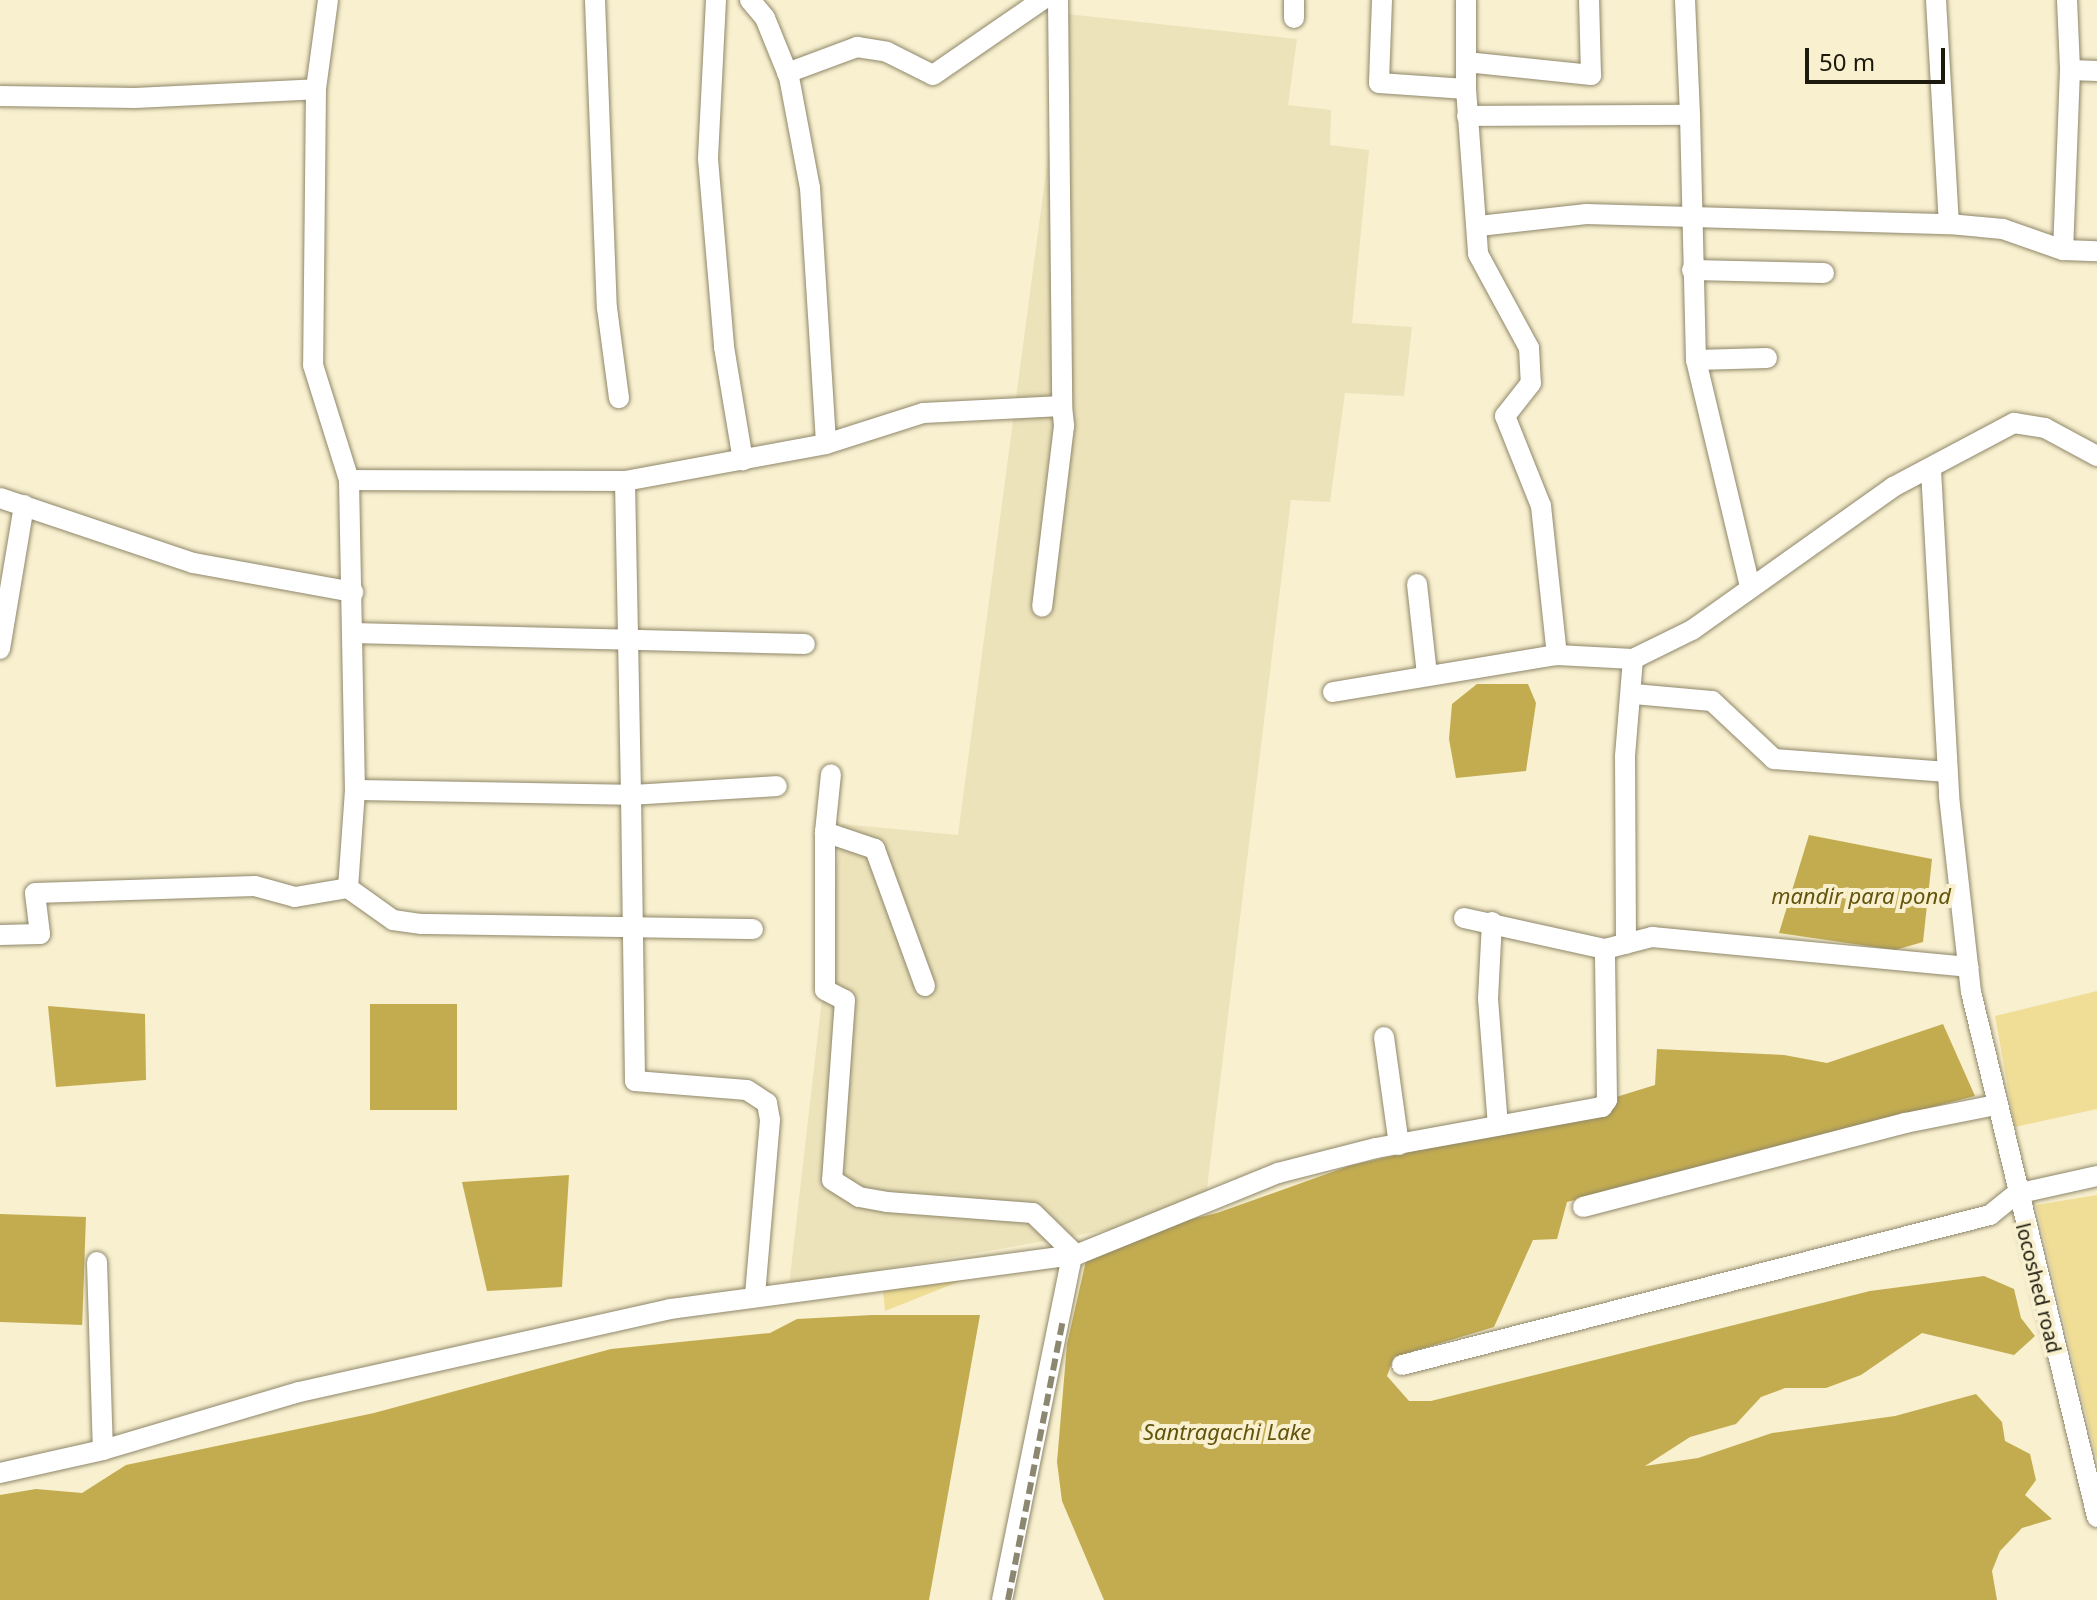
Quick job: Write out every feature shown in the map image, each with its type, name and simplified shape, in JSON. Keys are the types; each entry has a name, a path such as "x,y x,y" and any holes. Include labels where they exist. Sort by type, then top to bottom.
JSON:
{"street":[{"path":"328,0 316,89 313,365 349,480 355,790 348,888"},
{"path":"595,0 607,308 619,398"},
{"path":"716,0 708,159 724,347 743,460"},
{"path":"750,0 765,18 787,73 810,188 826,444"},
{"path":"787,73 857,47 887,52 933,75 1042,0"},
{"path":"1042,607 1064,426 1058,0"},
{"path":"1382,0 1379,83 1466,89"},
{"path":"1466,0 1467,116 1472,208 1479,226 1478,254 1529,348 1531,383 1505,416 1541,506 1557,655"},
{"path":"1466,62 1591,75 1589,0"},
{"path":"1685,0 1690,115 1689,216 1696,360 1750,586"},
{"path":"1936,0 1949,224"},
{"path":"2063,250 2070,70 2067,0"},
{"path":"2070,70 2097,71"},
{"path":"0,96 135,98 316,89"},
{"path":"1467,116 1690,115"},
{"path":"1479,226 1586,214 1949,224 2003,229 2063,250 2097,251"},
{"path":"1692,270 1824,273"},
{"path":"1696,360 1767,358"},
{"path":"349,480 625,481 826,444 923,413 1062,406"},
{"path":"1333,692 1557,655 1633,659 1682,636 1893,487 1931,470 2014,423 2045,428 2097,456"},
{"name":"locoshed road","path":"1931,470 1948,772 1969,967 1984,1058 2097,1517"},
{"path":"625,481 635,1081 747,1090 767,1103 770,1120 755,1296"},
{"path":"0,498 193,563 352,592"},
{"path":"0,649 24,505"},
{"path":"1417,584 1427,675"},
{"path":"352,633 805,644"},
{"path":"1626,944 1625,756 1634,694 1633,659"},
{"path":"1634,694 1712,701 1774,759 1948,772"},
{"path":"831,774 825,832 825,990 845,1000 832,1180 859,1197 887,1202 1033,1213 1074,1256"},
{"path":"355,790 631,795 777,786"},
{"path":"825,832 875,849 925,986"},
{"path":"0,935 40,934 35,893 255,886 295,897 348,888 393,920 633,931 753,929"},
{"path":"1464,918 1605,949 1652,937 1969,967"},
{"path":"1492,922 1488,999 1498,1126"},
{"path":"0,1473 103,1450 314,1388 558,1332 755,1296 1074,1256 1278,1173 1399,1145 1602,1107 1607,1100 1605,949"},
{"path":"1384,1037 1399,1145"},
{"path":"1583,1207 1905,1123 1996,1105"},
{"path":"1402,1365 1990,1215 2016,1194 2097,1176"},
{"path":"1002,1600 1074,1256"},
{"path":"97,1262 103,1450"}],"shaded area":[{"path":"1067,14 1297,39 1288,105 1331,110 1330,145 1369,150 1352,323 1412,327 1404,396 1345,393 1330,502 1291,500 1204,1213 789,1286 842,824 958,835"},
{"path":"2097,991 2097,1109 2015,1127 1995,1016"},
{"path":"2097,1195 2097,1460 2036,1205"},
{"path":"978,1274 885,1311 883,1290"}],"water":[{"path":"1477,684 1528,684 1536,703 1526,771 1456,778 1449,739 1452,704"},
{"name":"mandir para pond","path":"1809,835 1932,859 1923,942 1895,950 1779,933"},
{"path":"370,1004 457,1004 457,1110 370,1110"},
{"path":"48,1006 145,1014 146,1080 56,1087"},
{"name":"Santragachi Lake","path":"1943,1024 1975,1096 1567,1202 1557,1239 1533,1240 1494,1327 1394,1357 1387,1376 1409,1401 1431,1401 1870,1291 1984,1276 2014,1289 2021,1318 2035,1336 2014,1355 1922,1333 1861,1375 1826,1388 1785,1388 1761,1397 1736,1424 1690,1437 1645,1466 1698,1458 1772,1433 1895,1416 1976,1394 2002,1422 2005,1441 2030,1454 2036,1480 2025,1495 2052,1519 2022,1528 2000,1551 1992,1571 1997,1600 1104,1600 1062,1501 1057,1462 1067,1344 1090,1243 1217,1213 1349,1166 1529,1124 1655,1085 1657,1049 1784,1055 1827,1063"},
{"path":"569,1175 562,1287 487,1291 462,1182"},
{"path":"0,1214 86,1217 82,1325 0,1322"},
{"path":"980,1315 929,1600 0,1600 0,1495 36,1489 82,1493 126,1465 374,1413 611,1349 770,1333 797,1319"}],"railway":[{"path":"1008,1600 1063,1320"}]}
